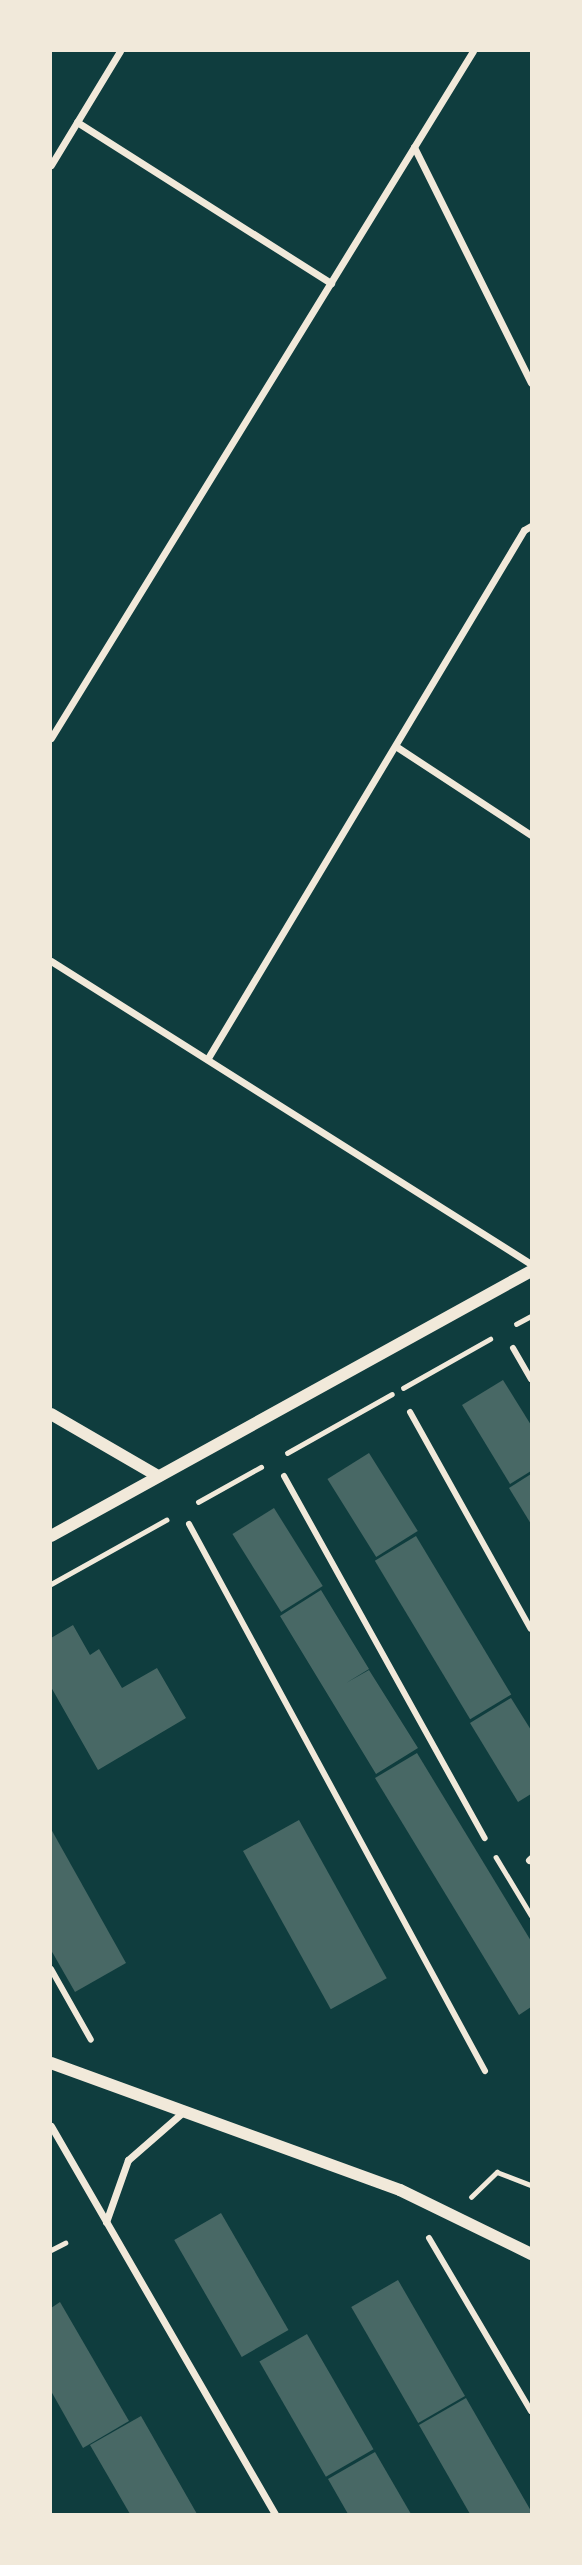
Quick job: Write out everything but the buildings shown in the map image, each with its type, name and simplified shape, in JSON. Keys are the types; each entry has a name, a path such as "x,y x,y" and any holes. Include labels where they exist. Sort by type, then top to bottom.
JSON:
{"street":[{"path":"51,165 120,51"},
{"path":"51,738 473,51"},
{"path":"77,122 331,283"},
{"path":"414,147 531,383"},
{"path":"208,1058 397,747 524,530 531,526"},
{"path":"397,747 531,835"},
{"path":"51,961 531,1264"},
{"path":"51,1536 531,1271"},
{"path":"513,1348 531,1379"},
{"path":"410,1412 531,1629"},
{"path":"51,1415 158,1476"},
{"path":"284,1476 485,1838"},
{"path":"189,1524 485,2071"},
{"path":"51,1969 91,2040"},
{"path":"51,2063 400,2190 531,2254"},
{"path":"106,2222 128,2160 183,2111"},
{"path":"51,2126 275,2514"},
{"path":"429,2238 531,2411"}],"path":[{"path":"470,2198 497,2172 531,2185"},
{"path":"51,2250 65,2243"}]}
